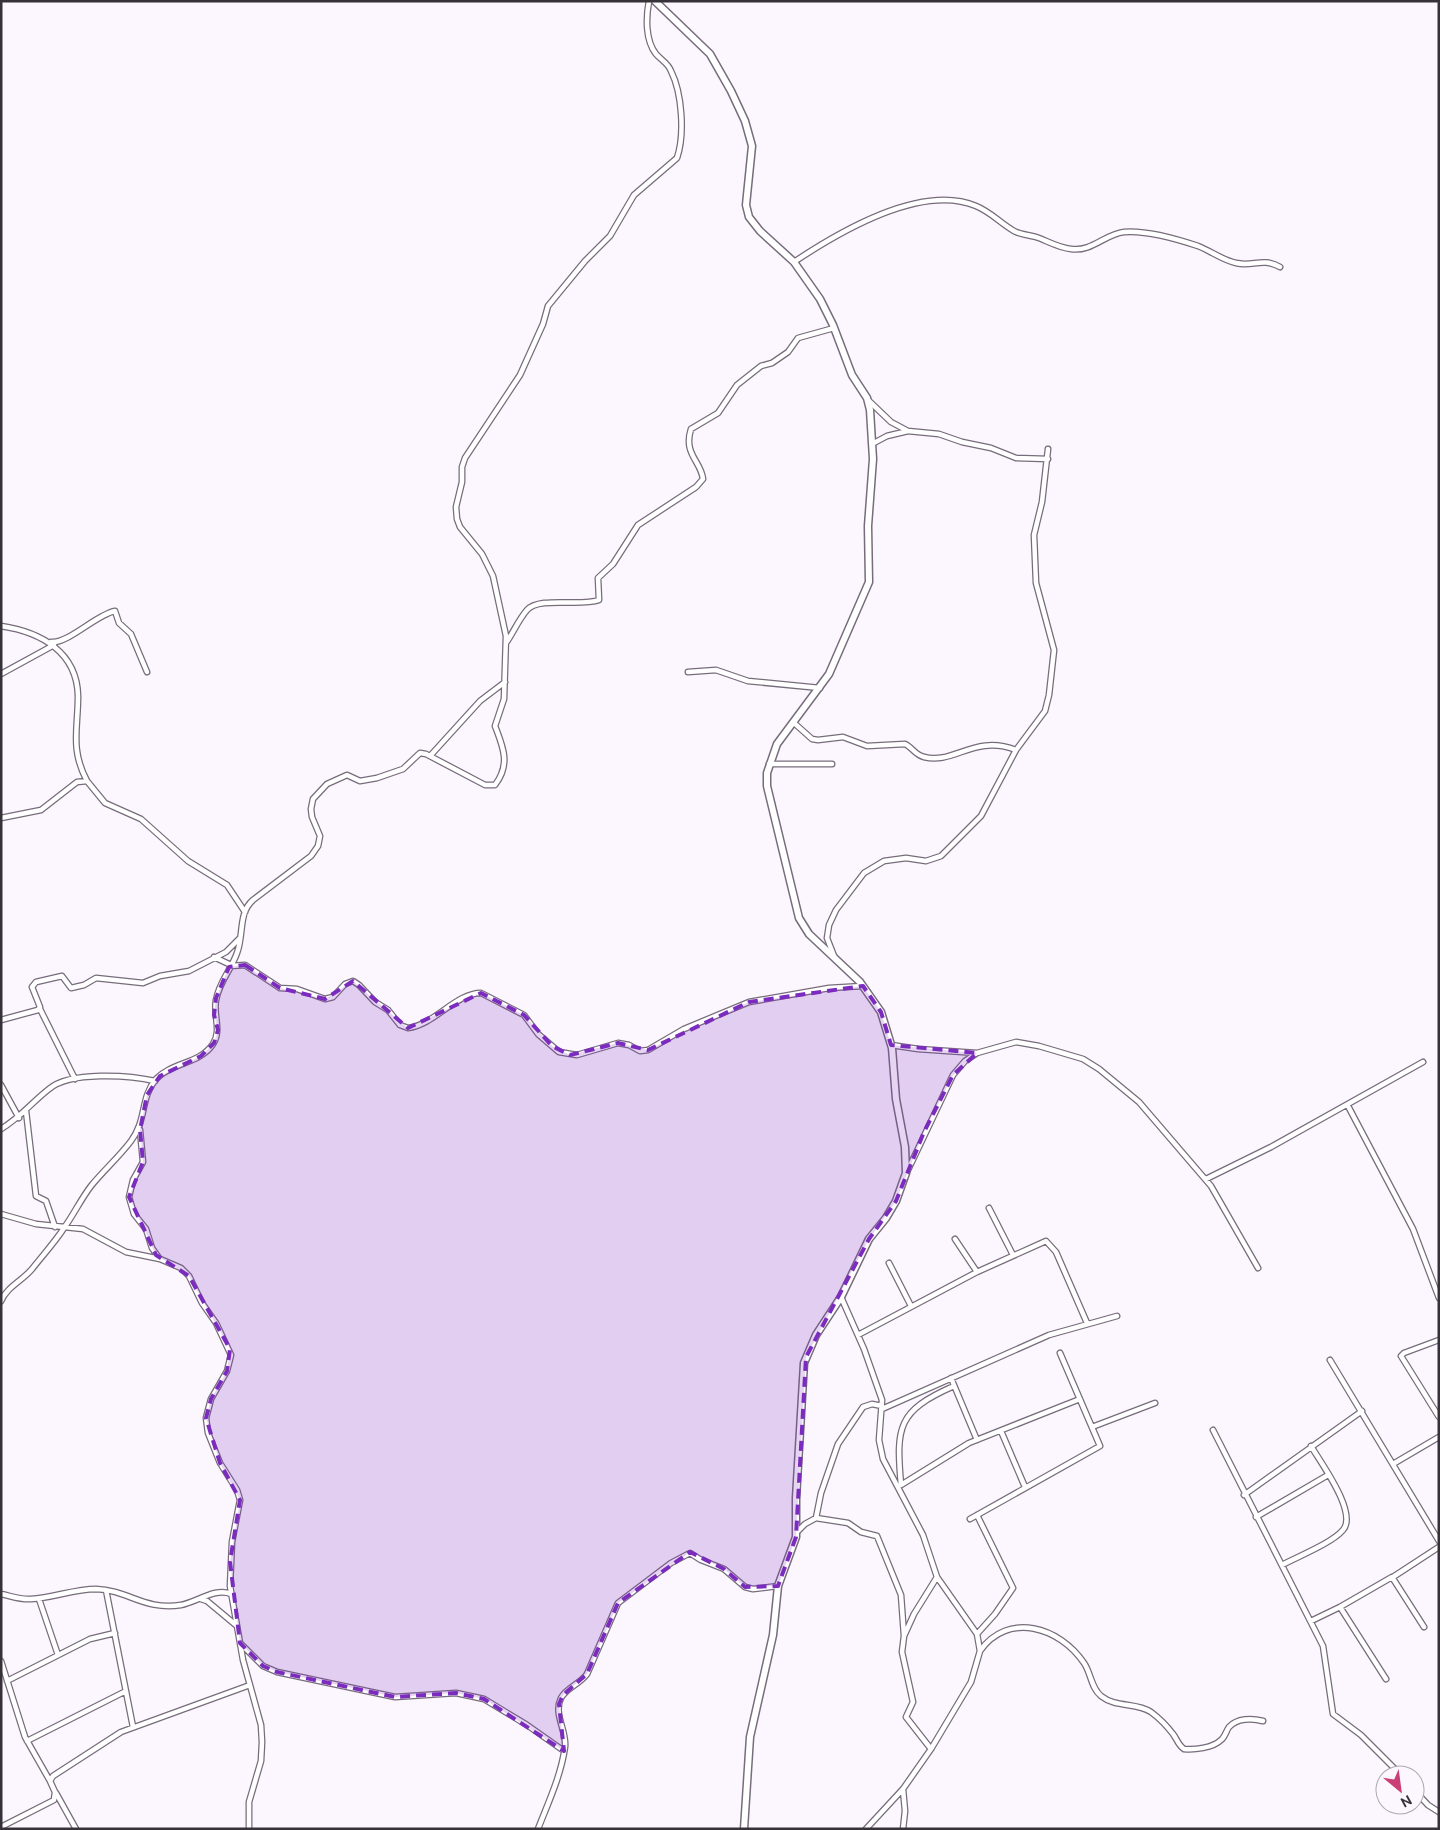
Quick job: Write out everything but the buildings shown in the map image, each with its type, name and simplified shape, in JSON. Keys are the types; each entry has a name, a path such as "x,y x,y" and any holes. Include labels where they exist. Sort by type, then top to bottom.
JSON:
{"street":[{"path":"160,1259 152,1248 146,1229 134,1214 129,1197 133,1180 143,1162 140,1130 147,1095 155,1080 173,1068 201,1056 214,1042 218,1030 214,1015 216,998 220,984 238,952 245,912 249,904 315,852 320,836 312,817 313,798 327,784 346,775 360,781 369,781 403,769 420,753 430,756 485,785 495,784 503,766 503,743 495,726 502,706 506,643 493,576 482,554 460,527 457,519 456,507 462,482 462,468 465,458 520,375 543,324 548,306 585,261 614,230 634,195 677,158 682,120 675,80 668,65 656,54 651,42 647,19 649,1"},
{"path":"655,1 710,54 732,91 745,121 752,146 746,205 749,217 760,231 794,262 820,299 834,328 852,375 868,400 890,422 908,431"},
{"path":"794,262 835,237 883,214 905,206 949,200 975,205 989,212 1016,232 1071,249 1093,246 1119,233 1133,232 1199,246 1236,263 1265,261 1280,267"},
{"path":"506,643 526,611 532,606 550,603 580,604 600,600 598,578 613,564 638,525 673,500 696,487 703,479 689,447 691,429 718,413 737,385 761,366 772,363 788,352 798,338 834,328"},
{"path":"868,400 873,459 868,526 869,582 837,659 820,688 777,744 769,764 768,791 778,828 795,910 809,934 863,986 881,1012 891,1044 896,1099 905,1147 906,1173"},
{"path":"872,444 887,436 908,431 939,434 962,442 991,448 1016,458 1048,459"},
{"path":"834,957 827,938 829,925 836,910 864,873 884,861 906,858 926,861 942,856 981,816 1016,750 1045,711 1051,684 1054,650 1036,583 1034,535 1048,459 1048,449"},
{"path":"1,674 52,644 60,642 78,630 115,611 119,622 131,634 147,672"},
{"path":"1,626 52,644 70,662 75,675 78,696 75,742 77,755 87,781 105,803 126,811 146,822 180,854 227,885 239,900 245,912"},
{"path":"688,672 716,670 748,681 820,688"},
{"path":"430,756 480,702 504,682"},
{"path":"793,722 812,739 843,737 867,746 905,744 916,754 925,758 938,758 992,744 1016,750"},
{"path":"769,764 832,764"},
{"path":"1,818 41,810 77,782 87,781"},
{"path":"239,900 249,904"},
{"path":"75,1079 40,1008 32,987 36,982 62,976 72,988 99,978 115,982 143,982 160,976 189,971 228,950 240,938"},
{"path":"214,957 230,966 245,965 280,988 297,989 325,999 333,998 345,984 353,981 375,1002 388,1010 400,1025 408,1028 439,1015 468,996 481,993 524,1015 552,1046 570,1055 584,1054 618,1043 628,1045 640,1051 648,1050 684,1029 749,1002 829,988 863,986"},
{"path":"1,1020 27,1014 40,1008"},
{"path":"744,1829 750,1737 773,1635 778,1586 793,1549 796,1533 796,1498 804,1362 816,1335 841,1297 869,1239 896,1202 906,1173 953,1075 965,1061 977,1053 1016,1042 1083,1059 1099,1069 1138,1102 1206,1179 1258,1268"},
{"path":"891,1044 918,1049 977,1053"},
{"path":"1206,1179 1348,1106 1423,1062"},
{"path":"1,1129 19,1118 49,1088 57,1084 75,1079 131,1076 155,1080"},
{"path":"1,1085 19,1118"},
{"path":"1348,1106 1413,1229 1439,1298"},
{"path":"26,1111 36,1196 46,1201 55,1227"},
{"path":"1,1302 7,1291 25,1276 65,1227 92,1185 113,1164 140,1130"},
{"path":"989,1208 1013,1255"},
{"path":"1,1214 55,1227 83,1229 133,1254 160,1259 181,1268 188,1276 230,1349 227,1370 211,1399 206,1418 208,1434 220,1463 237,1490 240,1500 232,1542 230,1586 240,1643 261,1725 262,1742 259,1770 250,1802 249,1829"},
{"path":"955,1239 977,1272"},
{"path":"858,1335 977,1272 1036,1243 1046,1241 1073,1287 1088,1323"},
{"path":"889,1263 911,1306"},
{"path":"841,1297 880,1392 882,1407 879,1440 883,1459 926,1541 936,1577 977,1634 980,1651"},
{"path":"816,1518 821,1493 838,1444 867,1404 882,1407 1002,1358 1048,1335 1117,1316"},
{"path":"1439,1340 1404,1353 1401,1356 1439,1417"},
{"path":"970,1519 1024,1487 1099,1448 1100,1443 1060,1353"},
{"path":"1330,1360 1439,1541"},
{"path":"951,1378 977,1440"},
{"path":"954,1386 919,1403 901,1427 899,1456 901,1485 977,1440 1080,1400"},
{"path":"1092,1427 1155,1403"},
{"path":"1244,1495 1362,1411"},
{"path":"1213,1430 1244,1495 1311,1621 1325,1656 1333,1714 1361,1735 1391,1765"},
{"path":"1001,1431 1024,1487"},
{"path":"1393,1464 1439,1437"},
{"path":"1282,1565 1329,1540 1342,1531 1347,1524 1347,1511 1311,1446"},
{"path":"1256,1517 1328,1475"},
{"path":"977,1515 1013,1588 995,1614 977,1634"},
{"path":"796,1533 805,1524 816,1518 848,1524 861,1532 877,1536 880,1540 901,1595 904,1636 902,1652 913,1702 906,1717 931,1749"},
{"path":"1311,1621 1393,1577 1439,1547"},
{"path":"538,1829 555,1788 564,1751 565,1742 559,1714 559,1704 563,1694 583,1680 587,1674 613,1611 626,1596 670,1562 690,1553 701,1560 724,1569 745,1587 778,1586"},
{"path":"904,1636 914,1614 936,1577"},
{"path":"1393,1577 1424,1627"},
{"path":"1,1594 24,1599 86,1590 106,1590 157,1606 182,1604 225,1591 230,1586"},
{"path":"106,1590 133,1727"},
{"path":"225,1591 232,1594"},
{"path":"39,1598 58,1655"},
{"path":"200,1599 207,1601 237,1626"},
{"path":"1340,1607 1386,1679"},
{"path":"866,1829 903,1789 931,1749 971,1682 980,1651 988,1640 1003,1630 1027,1628 1045,1631 1078,1656 1100,1696 1112,1703 1151,1712 1166,1726 1184,1749 1217,1743 1223,1739 1230,1726 1237,1722 1250,1719 1262,1721"},
{"path":"7,1681 90,1639 115,1633"},
{"path":"240,1643 263,1666 277,1672 399,1697 423,1694 456,1694 484,1699 527,1725 564,1751"},
{"path":"2,1664 3,1673 27,1741 76,1829"},
{"path":"50,1781 73,1763 121,1732 250,1685"},
{"path":"27,1741 126,1691"},
{"path":"903,1789 905,1811 903,1829"},
{"path":"1,1827 51,1802 54,1800 55,1792"},
{"path":"1425,1802 1439,1812"}],"highlighted area":[{"path":"245,965 280,988 325,999 353,981 408,1028 481,993 524,1015 552,1046 570,1055 618,1043 648,1050 749,1002 863,986 881,1012 891,1045 977,1053 953,1075 924,1132 896,1201 869,1239 806,1357 796,1537 778,1586 745,1587 724,1569 690,1552 618,1603 587,1674 563,1695 559,1704 564,1751 484,1699 456,1693 395,1697 277,1672 263,1666 240,1643 230,1562 240,1500 220,1463 206,1418 211,1399 227,1371 230,1349 189,1276 156,1255 129,1197 143,1162 140,1130 147,1095 160,1076 201,1056 214,1043 218,1030 214,1015 216,998 229,967"}]}
